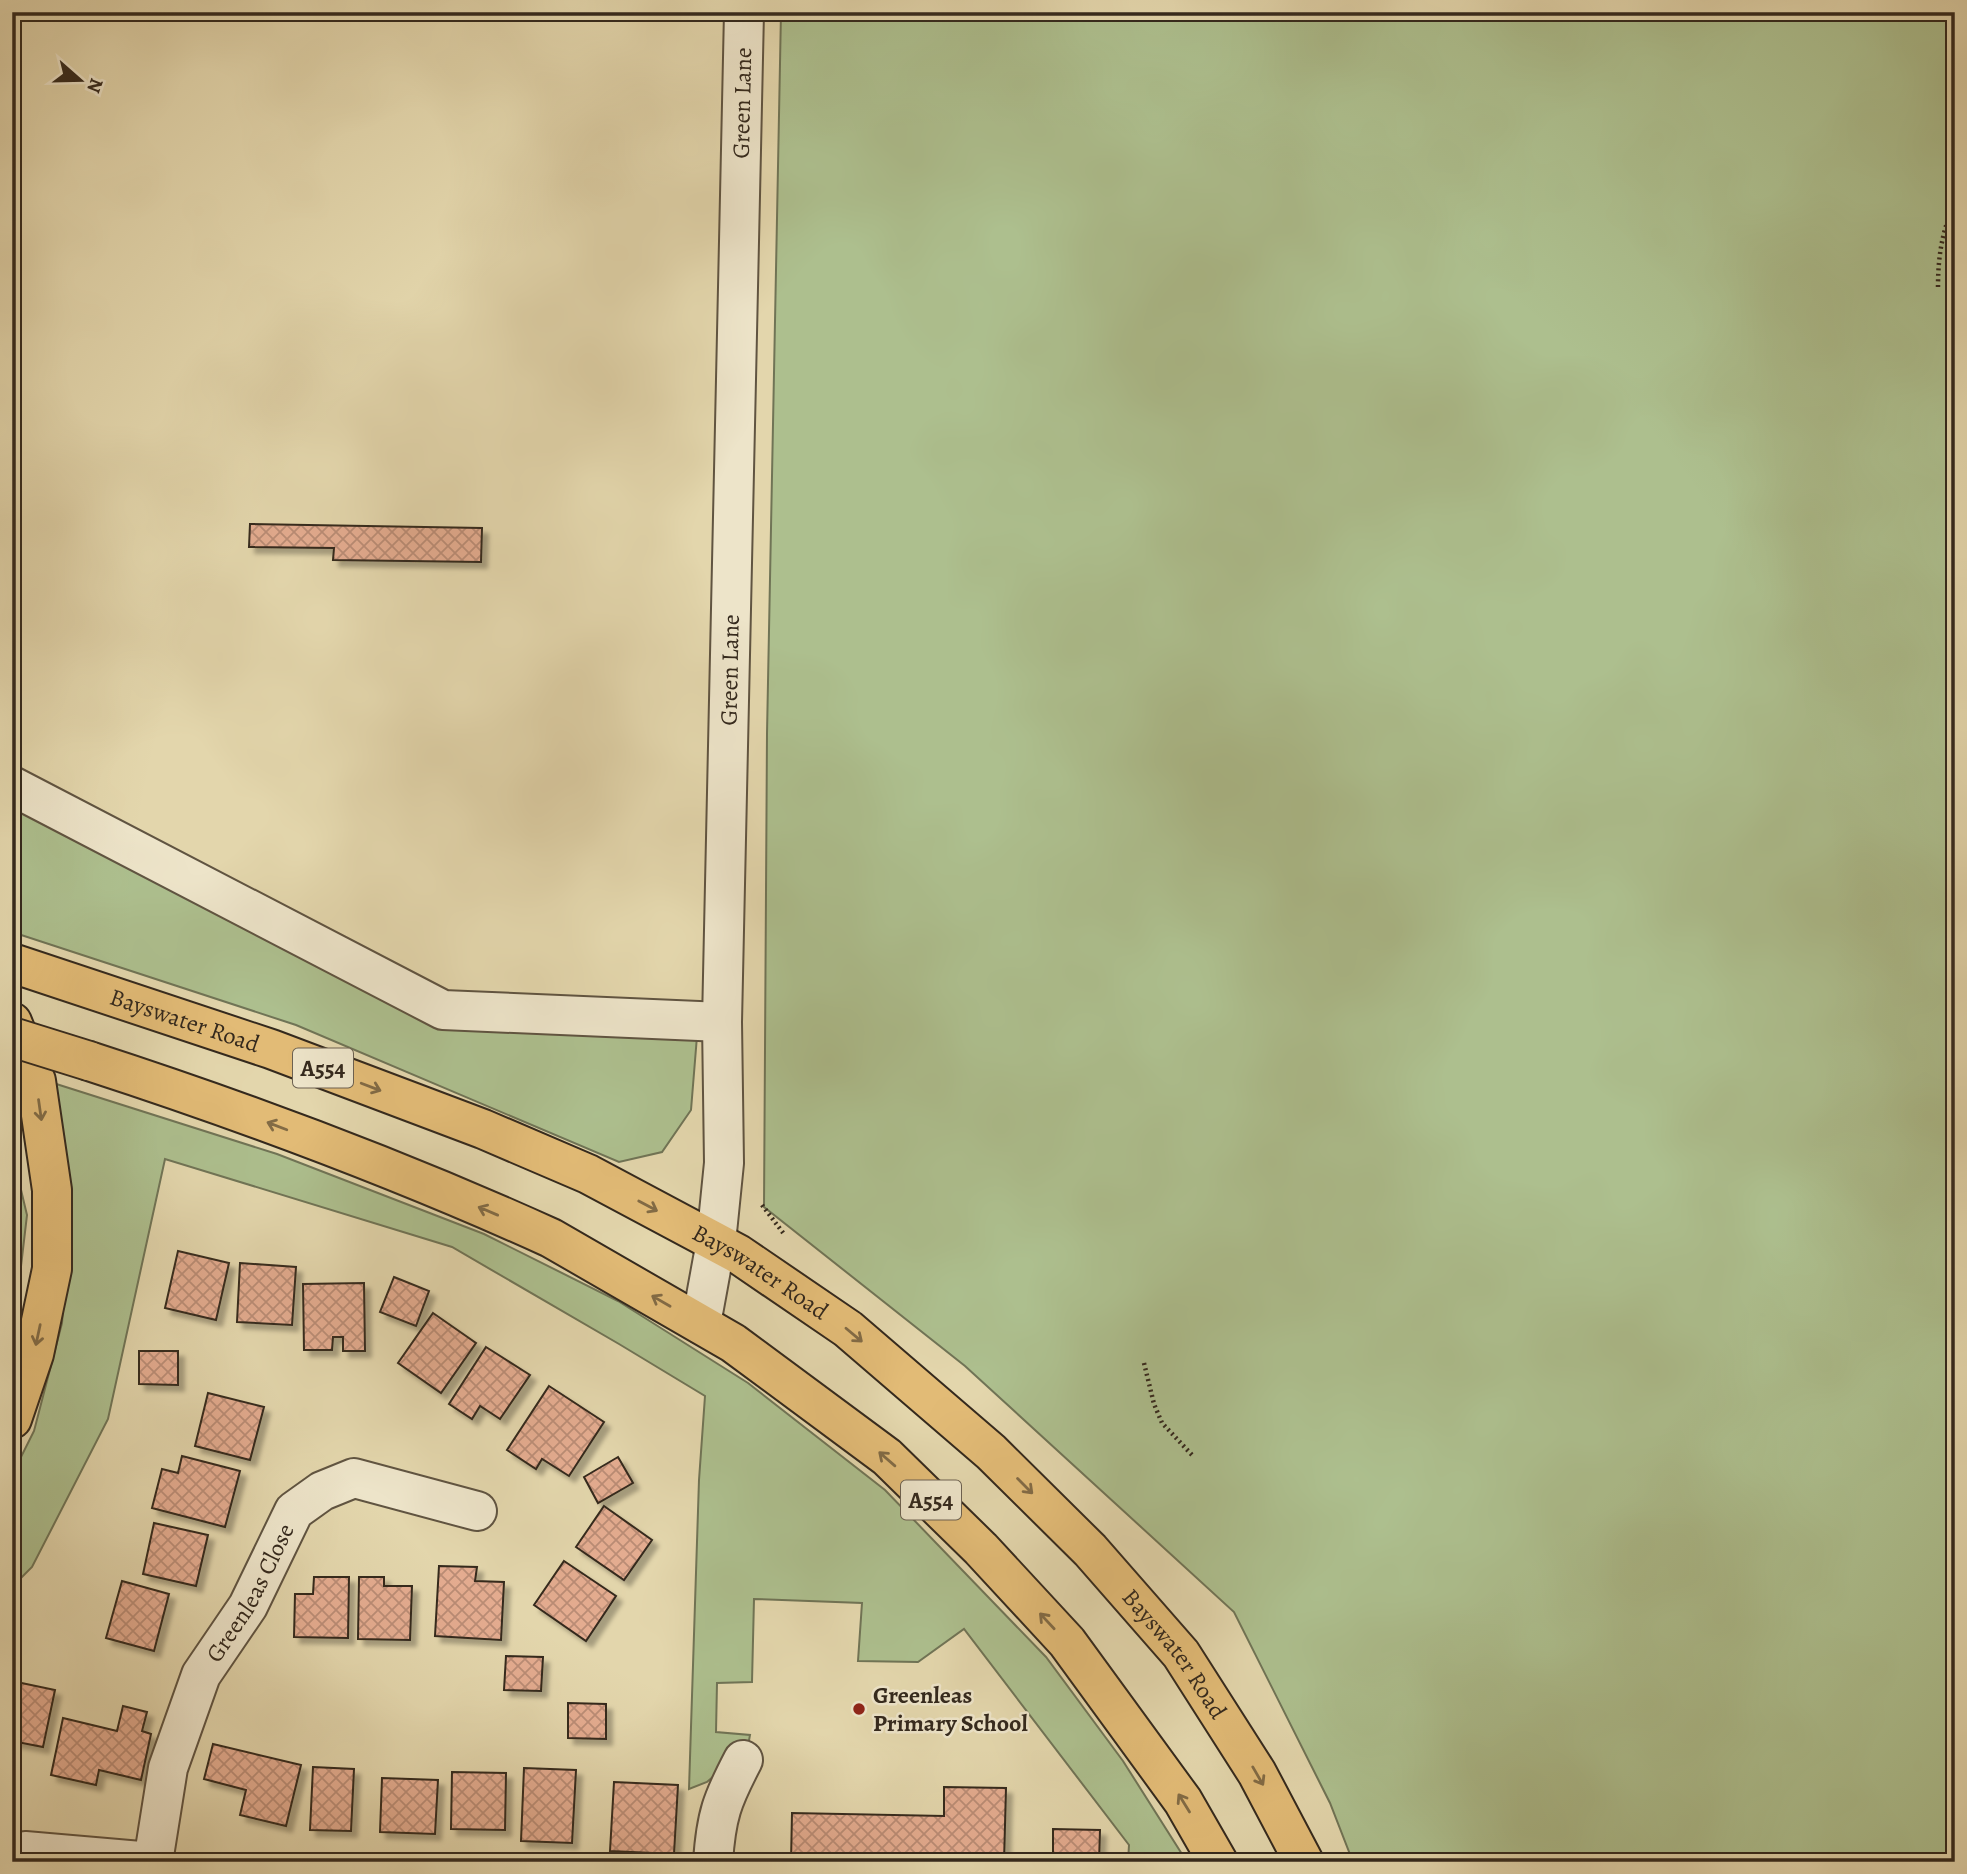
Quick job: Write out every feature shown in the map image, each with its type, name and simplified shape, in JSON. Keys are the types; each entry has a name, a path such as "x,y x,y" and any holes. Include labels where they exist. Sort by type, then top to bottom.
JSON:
{"main road":[{"name":"Bayswater Road","path":"12,963 271,1049 483,1129 588,1174 716,1242 848,1329 991,1452 1090,1550 1181,1654 1257,1773 1304,1862"},
{"path":"12,1022 36,1081 52,1190 52,1269 34,1354 12,1419"},
{"name":"A554","path":"12,1037 206,1099 522,1225 551,1238 733,1343 887,1457 981,1549 1067,1642 1183,1801 1218,1862"}],"street":[{"name":"Green Lane","path":"701,1324 716,1242 724,1163 722,1022 744,12"},
{"path":"12,786 443,1010 722,1022"},
{"name":"Greenleas Close","path":"12,1857 25,1851 153,1862 168,1768 201,1675 248,1606 294,1511 322,1491 354,1478 477,1510"},
{"path":"713,1862 715,1829 723,1798 743,1760"}],"path":[{"path":"1938,288 1938,261 1943,232 1955,202"},
{"path":"1144,1363 1161,1423 1192,1455"}],"green space":[{"path":"781,12 1955,12 1955,1862 1353,1862 1330,1803 1234,1612 965,1366 764,1207 767,734"},
{"path":"12,801 436,1022 697,1036 691,1110 662,1152 619,1162 296,1025 12,932"},
{"path":"50,1082 277,1154 484,1234 618,1301 748,1383 885,1490 1046,1657 1123,1761 1187,1862 1128,1862 1129,1845 964,1629 918,1662 858,1661 862,1603 754,1599 752,1682 717,1683 716,1732 750,1735 748,1746 707,1782 689,1789 699,1480 705,1396 452,1247 165,1159 108,1419 32,1567 12,1587 12,1475 34,1431 62,1323 70,1217"},
{"path":"12,1152 27,1215 12,1343"}],"building":[{"path":"250,524 482,528 481,562 333,560 334,548 249,547"},
{"path":"178,1251 229,1263 216,1320 165,1308"},
{"path":"240,1263 296,1267 292,1325 237,1322"},
{"path":"394,1277 429,1291 416,1326 380,1312"},
{"path":"364,1283 365,1351 343,1351 343,1337 333,1337 332,1350 304,1350 303,1284"},
{"path":"433,1313 476,1343 441,1393 398,1363"},
{"path":"486,1347 530,1375 500,1419 480,1406 472,1419 449,1404"},
{"path":"139,1351 178,1351 178,1385 139,1384"},
{"path":"549,1386 604,1422 569,1476 542,1459 536,1469 507,1450"},
{"path":"208,1393 264,1407 250,1460 195,1446"},
{"path":"182,1456 240,1471 225,1527 152,1508 162,1469 178,1473"},
{"path":"618,1457 633,1483 598,1503 584,1477"},
{"path":"604,1506 652,1540 624,1580 576,1547"},
{"path":"154,1523 208,1535 196,1586 143,1574"},
{"path":"564,1561 616,1596 586,1641 534,1605"},
{"path":"439,1566 477,1567 475,1581 504,1582 501,1640 435,1636"},
{"path":"314,1577 349,1577 348,1638 294,1637 295,1594 313,1594"},
{"path":"359,1577 384,1577 384,1586 412,1586 410,1640 358,1639"},
{"path":"122,1581 169,1594 154,1651 106,1638"},
{"path":"506,1656 543,1657 541,1691 504,1690"},
{"path":"12,1681 55,1690 43,1747 12,1741"},
{"path":"568,1703 606,1704 606,1739 568,1738"},
{"path":"123,1706 147,1712 142,1731 151,1734 141,1780 99,1770 96,1785 51,1775 63,1718 117,1731"},
{"path":"213,1744 301,1765 286,1826 240,1815 246,1790 204,1779"},
{"path":"313,1767 354,1769 351,1831 310,1830"},
{"path":"524,1768 576,1770 572,1843 521,1841"},
{"path":"452,1772 506,1773 505,1830 451,1829"},
{"path":"382,1778 438,1780 435,1834 380,1832"},
{"path":"614,1782 678,1785 674,1854 610,1851"},
{"path":"944,1787 1006,1788 1004,1862 791,1862 792,1813 944,1816"},
{"path":"1053,1829 1100,1830 1099,1862 1053,1862"}],"place":[{"name":"Greenleas Primary School","path":"859,1709"}]}
